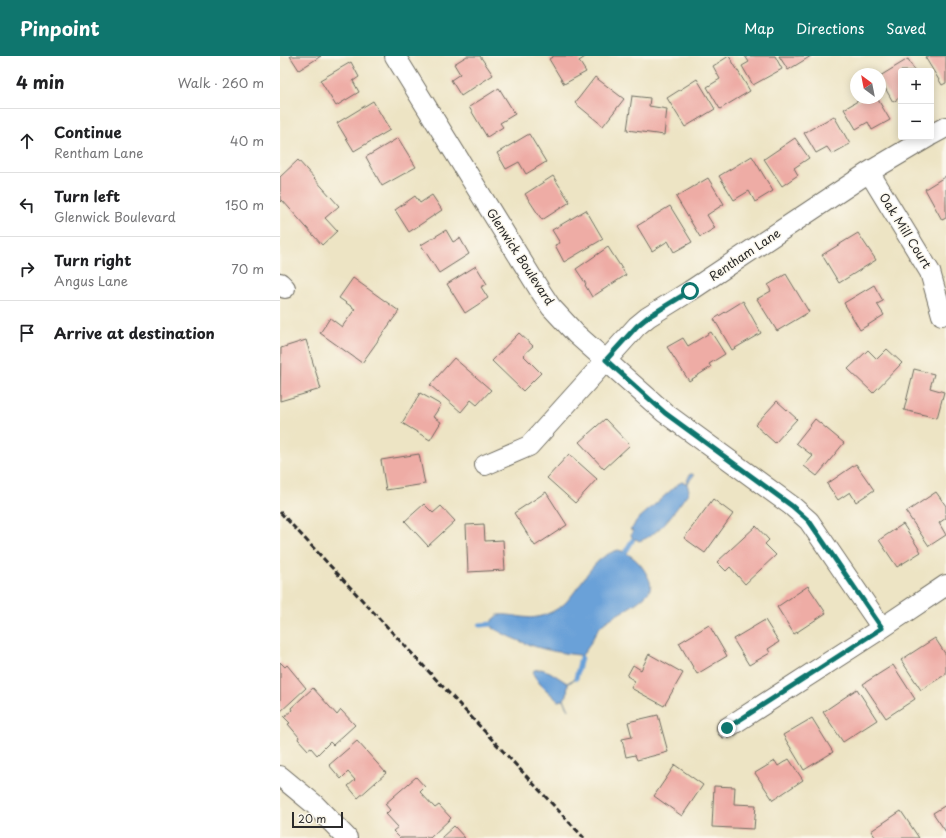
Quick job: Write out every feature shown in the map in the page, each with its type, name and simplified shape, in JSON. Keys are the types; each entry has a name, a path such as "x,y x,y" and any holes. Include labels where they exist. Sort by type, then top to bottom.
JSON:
{"street":[{"name":"Glenwick Boulevard","path":"395,56 544,298 565,323 665,413 792,506 809,521 882,628"},
{"path":"934,134 946,127"},
{"name":"Rentham Lane","path":"485,465 529,446 637,326 648,317 690,291 869,172 923,140"},
{"name":"Oak Mill Court","path":"869,172 930,272 942,315"},
{"path":"727,728 946,585"},
{"path":"281,780 314,804 347,838"}],"water":[{"path":"690,474 694,475 687,484 689,490 688,493 667,521 647,538 639,541 636,539 631,541 633,539 631,535 633,531 630,530 636,521 678,484 682,482 686,483"},
{"path":"618,550 626,551 626,553 641,565 651,585 650,589 647,594 636,603 603,624 582,655 583,657 580,659 579,655 556,652 524,643 493,628 492,620 498,615 530,618 552,612 571,597 600,559"},
{"path":"541,669 550,672 567,683 576,678 568,684 567,695 564,699 569,710 563,700 558,701 540,684 533,674 534,670"}],"building":[{"path":"290,56 321,56 299,70"},
{"path":"467,56 480,56 493,75 461,96 451,80 460,74 454,64"},
{"path":"554,56 585,56 579,61 586,72 564,84 549,59"},
{"path":"729,56 750,91 720,109 707,87 720,79 713,66"},
{"path":"745,56 775,56 782,69 753,85 742,66 749,62"},
{"path":"779,56 811,56 788,70"},
{"path":"946,56 946,83 942,85 934,72 934,68 932,68 925,57"},
{"path":"908,59 913,68 898,68 898,99 893,102 886,90 886,72"},
{"path":"351,62 359,77 353,81 359,92 336,106 320,80"},
{"path":"595,77 624,99 603,126 575,103"},
{"path":"697,79 715,109 685,127 667,98"},
{"path":"499,88 515,114 500,123 503,127 487,137 469,107"},
{"path":"632,96 650,98 649,106 667,109 664,135 627,130"},
{"path":"373,101 390,130 354,151 337,123"},
{"path":"853,104 881,104 890,120 872,130 868,122 856,129 844,109"},
{"path":"834,116 850,144 832,154 827,147 816,153 804,133"},
{"path":"529,134 546,162 526,174 519,162 506,169 497,153"},
{"path":"398,138 416,167 382,186 366,157"},
{"path":"795,138 809,158 794,168 798,175 782,186 764,159"},
{"path":"752,156 773,191 755,202 749,191 734,200 719,176"},
{"path":"298,160 339,206 325,218 337,231 322,245 282,200 280,202 280,177"},
{"path":"553,176 570,202 542,220 525,194"},
{"path":"946,176 946,218 942,220 925,189"},
{"path":"708,178 724,204 707,215 715,228 700,237 676,197"},
{"path":"432,195 442,210 409,232 395,210 415,196 420,203"},
{"path":"670,206 692,242 674,252 668,241 652,251 637,226"},
{"path":"586,210 603,239 564,262 555,245 560,243 552,230"},
{"path":"446,230 453,242 460,238 469,254 439,273 421,245"},
{"path":"858,233 876,260 839,283 822,255"},
{"path":"608,247 626,275 592,297 585,285 586,284 576,269"},
{"path":"476,266 487,284 481,287 488,298 465,313 447,284"},
{"path":"786,274 809,312 777,331 757,299 771,291 768,285"},
{"path":"353,278 399,311 362,363 320,333 330,318 342,327 355,309 339,298"},
{"path":"874,285 883,301 877,304 884,315 860,330 844,303"},
{"path":"743,301 761,333 732,350 714,319"},
{"path":"711,332 725,354 709,364 711,367 689,381 667,347 683,338 688,346"},
{"path":"519,333 533,346 523,355 541,373 523,391 492,361"},
{"path":"306,340 321,389 280,401 281,348"},
{"path":"887,349 902,363 873,393 848,369 868,350 877,359"},
{"path":"454,358 491,390 477,405 471,400 461,412 430,385"},
{"path":"914,369 934,374 930,388 944,392 937,418 904,410"},
{"path":"420,393 441,405 433,417 441,422 430,440 402,423"},
{"path":"777,401 797,419 775,443 755,425"},
{"path":"605,419 630,445 604,469 579,442"},
{"path":"815,419 844,443 817,476 804,466 813,456 796,443"},
{"path":"419,454 425,484 386,490 381,460"},
{"path":"569,454 597,479 575,503 547,478"},
{"path":"856,464 874,490 856,502 850,492 838,500 827,484"},
{"path":"546,492 567,525 535,546 514,513"},
{"path":"936,492 946,506 946,518 939,523 946,535 929,546 906,512"},
{"path":"713,499 733,514 705,553 684,538"},
{"path":"424,504 433,513 441,506 455,521 428,546 405,521"},
{"path":"484,524 485,541 503,540 505,570 468,572 466,525"},
{"path":"903,524 921,552 897,567 879,540"},
{"path":"756,526 769,540 765,544 776,555 745,584 730,567 726,571 717,562"},
{"path":"808,586 826,613 794,634 777,607"},
{"path":"765,620 779,642 768,649 770,653 749,665 733,639"},
{"path":"709,625 727,656 697,674 679,643"},
{"path":"935,638 946,655 946,674 921,690 901,660"},
{"path":"649,654 683,673 664,706 631,688 635,681 627,676 633,665 641,670"},
{"path":"280,662 285,667 287,665 306,688 280,712"},
{"path":"893,665 915,699 886,718 863,684"},
{"path":"313,688 337,715 341,710 355,725 333,745 330,742 317,755 311,748 308,750 298,739 299,737 284,717 292,710 291,708"},
{"path":"857,689 877,720 843,742 823,712"},
{"path":"658,715 668,752 637,760 635,755 626,757 622,739 632,737 628,722"},
{"path":"812,718 833,752 804,770 783,735"},
{"path":"357,741 386,773 358,798 348,786 355,780 348,772 341,779 329,765"},
{"path":"789,759 803,780 773,800 755,773 775,761 778,766"},
{"path":"675,765 703,785 682,816 654,796"},
{"path":"416,777 425,787 420,792 435,808 439,805 451,818 430,838 426,836 424,838 400,838 393,831 398,827 386,814 390,810 385,804"},
{"path":"714,786 735,787 734,804 756,805 754,829 712,827"},
{"path":"946,805 946,832 933,813"},
{"path":"901,811 919,838 876,838 871,831"},
{"path":"454,826 465,838 441,838"}],"waterway":[{"path":"626,551 632,541"},
{"path":"480,625 493,624"},
{"path":"576,678 581,658"}],"railway":[{"path":"280,512 584,838"}],"route":[{"path":"690,291 648,317 637,326 606,360 665,413 792,506 809,521 882,628 727,728"}]}
